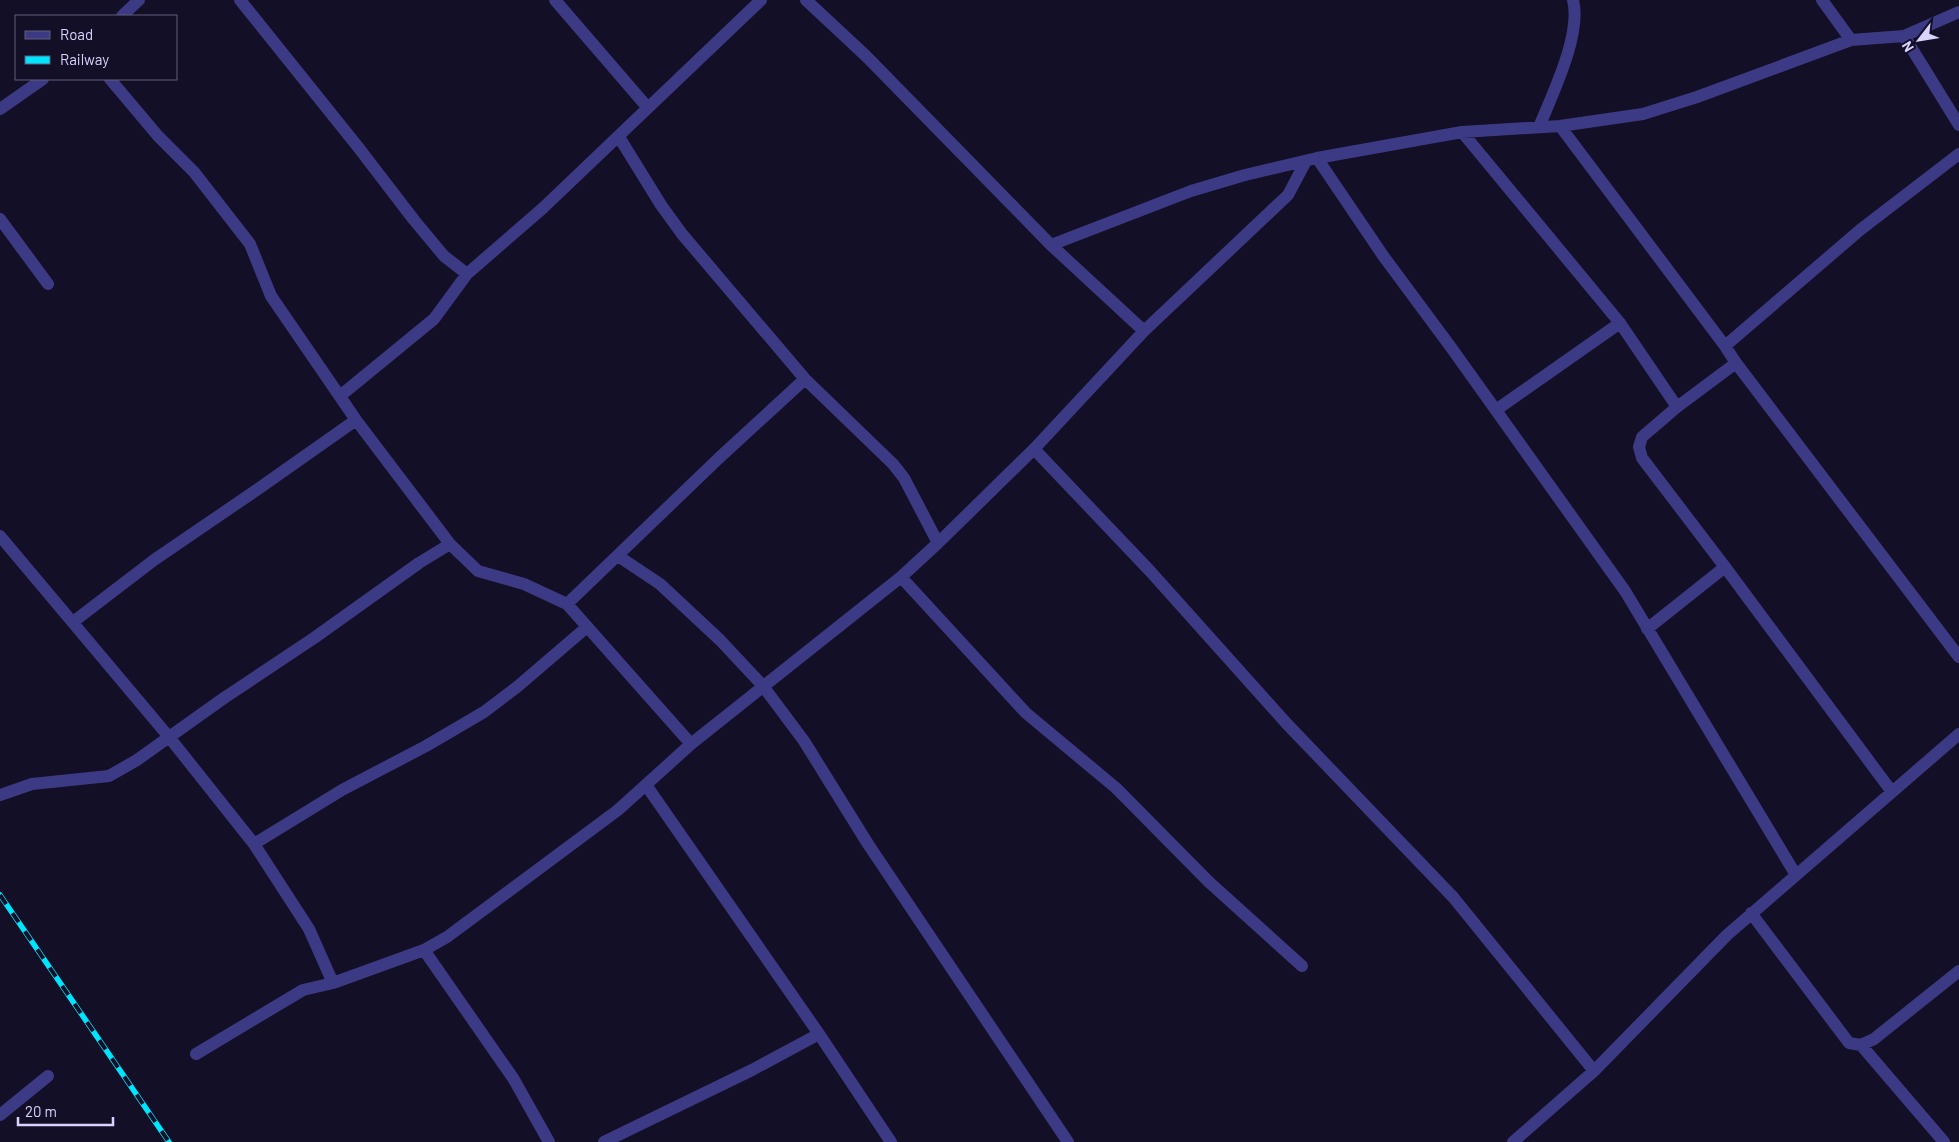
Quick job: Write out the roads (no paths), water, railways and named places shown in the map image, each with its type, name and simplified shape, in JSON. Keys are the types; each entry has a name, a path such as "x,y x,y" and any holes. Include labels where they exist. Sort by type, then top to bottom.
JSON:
{"street":[{"path":"123,15 139,0"},
{"path":"240,0 414,220 444,256 467,274"},
{"path":"555,0 648,108"},
{"path":"340,396 434,319 467,274 543,208 619,137 760,0"},
{"path":"806,0 866,56 1051,246 1144,331"},
{"path":"1539,128 1572,37 1576,10 1573,0"},
{"path":"1822,0 1851,40"},
{"path":"1051,246 1191,191 1245,174 1312,159 1462,132 1560,126 1643,114 1697,97 1851,40 1904,36 1959,12"},
{"path":"1904,36 1959,125"},
{"path":"0,109 42,80"},
{"path":"111,80 158,136 194,172 250,244 272,296 356,420 450,544 478,571 524,584 567,604 691,744"},
{"path":"1560,126 1736,363 1959,657"},
{"path":"1462,132 1620,323 1677,407"},
{"path":"619,137 661,205 682,234 805,380 893,464 904,478 938,543"},
{"path":"1725,346 1860,230 1959,154"},
{"path":"196,1054 303,990 333,983 424,950 447,937 494,904 564,848 618,810 691,744 901,577 938,543 1034,449 1144,331 1288,195 1312,159"},
{"path":"1312,159 1496,410 1624,591 1796,875"},
{"path":"0,219 48,284"},
{"path":"1496,410 1620,323"},
{"path":"1736,363 1677,407 1642,437 1639,446 1642,458 1892,792"},
{"path":"567,604 719,458 805,380"},
{"path":"73,622 154,560 356,420"},
{"path":"1034,449 1150,572 1287,724 1452,897 1594,1071"},
{"path":"0,536 169,737 254,844 309,930 333,983"},
{"path":"0,796 32,784 109,776 137,760 314,638 418,563 450,544"},
{"path":"618,556 660,584 720,640 763,686 804,742 873,852 1068,1142"},
{"path":"1647,629 1725,567"},
{"path":"901,577 1026,712 1116,788 1209,882 1302,966"},
{"path":"254,844 342,790 426,746 484,712 517,687 587,627"},
{"path":"1513,1142 1594,1071 1727,935 1959,734"},
{"path":"646,785 819,1034 891,1142"},
{"path":"1751,914 1849,1043 1861,1046 1944,1142"},
{"path":"424,950 513,1078 549,1142"},
{"path":"1861,1046 1874,1039 1959,971"},
{"path":"604,1142 752,1070 819,1034"},
{"path":"0,1115 48,1076"}],"railway":[{"path":"0,895 169,1142"}]}
